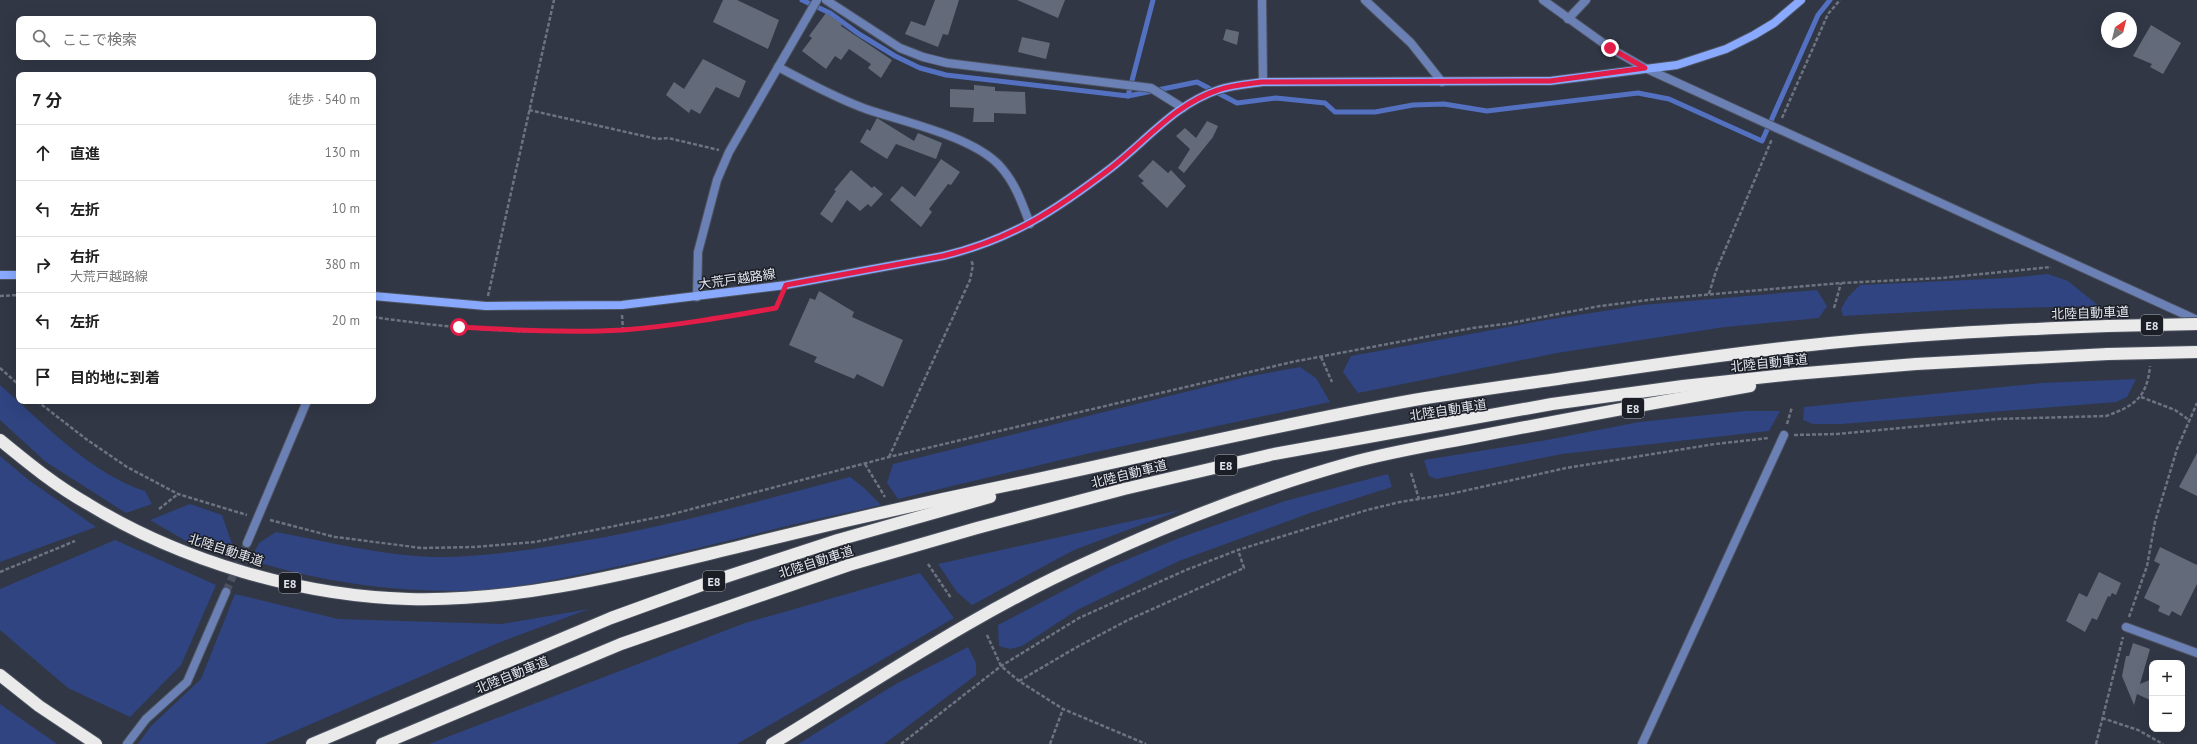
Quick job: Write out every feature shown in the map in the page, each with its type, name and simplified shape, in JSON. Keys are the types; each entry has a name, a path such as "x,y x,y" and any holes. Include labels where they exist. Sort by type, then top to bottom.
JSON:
{"highway":[{"name":"北陸自動車道","path":"312,744 611,618 710,582 838,540 1019,488 1269,428 1416,400 1640,366 1795,346 1908,336 2108,326 2197,324"},
{"name":"北陸自動車道","path":"382,744 621,644 723,607 848,565 977,528 1124,489 1274,454 1552,404 1699,384 1916,364 2108,354 2197,352"},
{"name":"北陸自動車道","path":"772,744 953,631 1024,592 1086,562 1168,527 1266,490 1352,463 1543,423 1796,378 1916,364"},
{"name":"北陸自動車道","path":"0,440 32,466 87,504 156,540 209,561 282,582 346,594 406,599 459,599 535,592 615,576 1017,483 1131,460"},
{"path":"0,675 39,706 96,744"}],"main road":[{"name":"大荒戸越路線","path":"376,296 486,306 622,305 786,285 968,250 1005,236 1051,212 1112,168 1183,108 1198,98 1218,89 1262,82 1550,81 1677,65 1726,49 1774,23 1801,0"},
{"path":"0,276 16,275"}],"street":[{"path":"697,297 698,252 717,180 729,152 817,0"},
{"path":"826,0 900,48 923,57 947,63 1151,88 1183,108"},
{"path":"1262,0 1262,82"},
{"path":"1365,0 1411,43 1442,82"},
{"path":"1543,0 1610,48 1645,68 1761,122 2078,264 2197,320"},
{"path":"1568,19 1586,0"},
{"path":"778,67 830,94 942,134 986,155 999,165 1015,186 1030,224"},
{"path":"247,543 306,404"},
{"path":"1642,744 1784,435"},
{"path":"127,744 146,720 187,682 226,592"},
{"path":"2126,627 2197,653"}],"path":[{"path":"486,306 554,0"},
{"path":"1709,294 1716,271 1828,14 1840,0"},
{"path":"529,110 658,139 668,138 729,152"},
{"path":"889,457 970,280 973,265 968,250"},
{"path":"41,404 86,439 128,467 178,494 243,515 258,517 335,537 422,548 475,547 535,542 669,515 889,457 1243,373 1322,356 1600,306 1709,294 1841,283 1942,278 2078,264"},
{"path":"1834,308 1841,283"},
{"path":"376,318 512,330 623,330 714,319 776,308 786,285"},
{"path":"0,296 16,295"},
{"path":"1322,356 1332,382"},
{"path":"901,744 1002,666 1079,618 1186,570 1238,550 1367,510 1566,468 1784,435 1837,434 1996,419 2106,416 2121,410 2141,397 2148,382 2151,360"},
{"path":"0,368 16,382"},
{"path":"2141,397 2175,410 2189,420"},
{"path":"2096,744 2126,627 2147,566 2156,522 2177,449 2197,403"},
{"path":"1784,435 1792,407"},
{"path":"865,464 885,497"},
{"path":"1411,473 1419,499"},
{"path":"159,509 178,494"},
{"path":"0,572 75,541"},
{"path":"1019,681 1077,647 1128,620 1244,568 1238,550"},
{"path":"928,564 951,598"},
{"path":"987,635 1002,666 1019,681 1064,709 1146,744"},
{"path":"1050,744 1064,709"},
{"path":"2102,718 2138,730 2163,744"}],"shaded area":[{"path":"2048,274 2068,281 2099,306 1971,309 1843,316 1841,309 1848,297 1860,285 2008,278"},
{"path":"1817,290 1827,306 1819,318 1725,327 1557,353 1358,393 1343,372 1351,356 1546,320 1642,305"},
{"path":"1300,367 1316,378 1330,402 1086,454 898,499 887,483 893,464 1246,377"},
{"path":"2136,379 2127,397 2116,402 1842,424 1813,424 1803,420 1804,407 2041,383"},
{"path":"0,385 16,399 16,404 21,404 68,446 105,472 125,483 145,491 152,504 126,513 46,462 0,420"},
{"path":"1745,411 1780,411 1769,431 1562,454 1436,479 1429,476 1424,460 1547,440 1639,422"},
{"path":"0,456 30,481 96,527 0,562"},
{"path":"1388,474 1392,487 1310,513 1179,561 1077,610 1022,646 1010,649 999,646 998,625 1109,567 1179,538 1285,501"},
{"path":"850,477 863,487 881,505 643,561 565,578 511,587 475,591 430,591 378,587 301,574 250,560 259,543 276,532 354,548 412,556 448,557 481,555 548,547 672,523"},
{"path":"190,504 222,515 232,544 231,556 186,541 150,520"},
{"path":"1181,510 1074,550 972,605 957,592 938,564"},
{"path":"115,540 216,585 181,665 130,717 68,688 0,630 0,589"},
{"path":"920,573 954,618 737,744 429,744 745,623"},
{"path":"235,594 338,619 502,624 589,609 498,643 265,744 138,744 151,726 201,679"},
{"path":"968,647 976,663 976,675 884,744 798,744 896,684"},
{"path":"0,704 57,744 0,744"}],"building":[{"path":"723,0 737,0 779,20 768,49 713,22"},
{"path":"935,0 959,0 948,35 943,34 938,47 905,34 911,21 925,26"},
{"path":"1017,0 1065,0 1058,18"},
{"path":"826,13 842,24 841,26 892,60 881,78 868,68 871,64 849,49 841,60 835,56 826,69 802,51 812,38 809,36"},
{"path":"2151,25 2181,43 2163,74 2150,67 2152,64 2133,56"},
{"path":"1226,29 1239,32 1237,45 1223,40"},
{"path":"1022,37 1050,43 1046,59 1018,52"},
{"path":"703,59 746,81 739,98 716,87 700,114 691,109 689,113 666,95 674,82 684,89"},
{"path":"974,85 995,87 995,91 1025,92 1026,114 994,113 994,122 973,122 974,108 950,107 950,89 974,90"},
{"path":"877,118 914,141 918,133 942,143 936,159 896,144 887,159 860,142 867,129 870,131"},
{"path":"1207,121 1218,126 1213,137 1184,173 1178,168 1190,149 1176,136 1185,128 1196,138"},
{"path":"941,159 960,172 951,185 948,184 929,209 932,212 921,227 890,200 902,186 915,197"},
{"path":"1153,160 1168,173 1171,170 1186,186 1167,208 1141,183 1144,181 1138,176"},
{"path":"851,170 872,188 874,186 883,194 871,207 868,204 860,211 847,200 832,223 820,214 836,191 834,190"},
{"path":"819,291 854,312 852,317 903,340 883,387 857,374 854,379 814,362 817,357 789,345 810,298 815,300"},
{"path":"2197,453 2197,496 2179,487"},
{"path":"2160,547 2197,565 2197,584 2181,616 2172,611 2169,616 2158,611 2160,606 2144,598 2160,564 2154,561"},
{"path":"2099,572 2121,583 2116,595 2112,593 2110,597 2108,596 2097,620 2092,618 2085,632 2066,621 2079,593 2087,597"},
{"path":"2133,643 2150,649 2140,684 2149,680 2149,700 2137,694 2134,705 2122,676 2126,656 2129,656"}],"waterway":[{"path":"802,0 830,13 859,34 895,56 920,68 946,75 1128,96 1197,82 1237,103 1276,98 1325,103 1335,112 1375,112 1413,105 1444,104 1487,111 1638,93 1669,99 1762,141 1818,15 1830,0"},
{"path":"1128,96 1153,0"}],"tunnel":[{"path":"226,592 247,543"}],"route":[{"path":"459,327 512,330 623,330 714,319 776,308 786,285 841,276 968,250 1005,236 1030,224 1051,212 1112,168 1183,108 1198,98 1218,89 1262,82 1353,80 1442,82 1550,81 1645,68 1610,48"}]}
